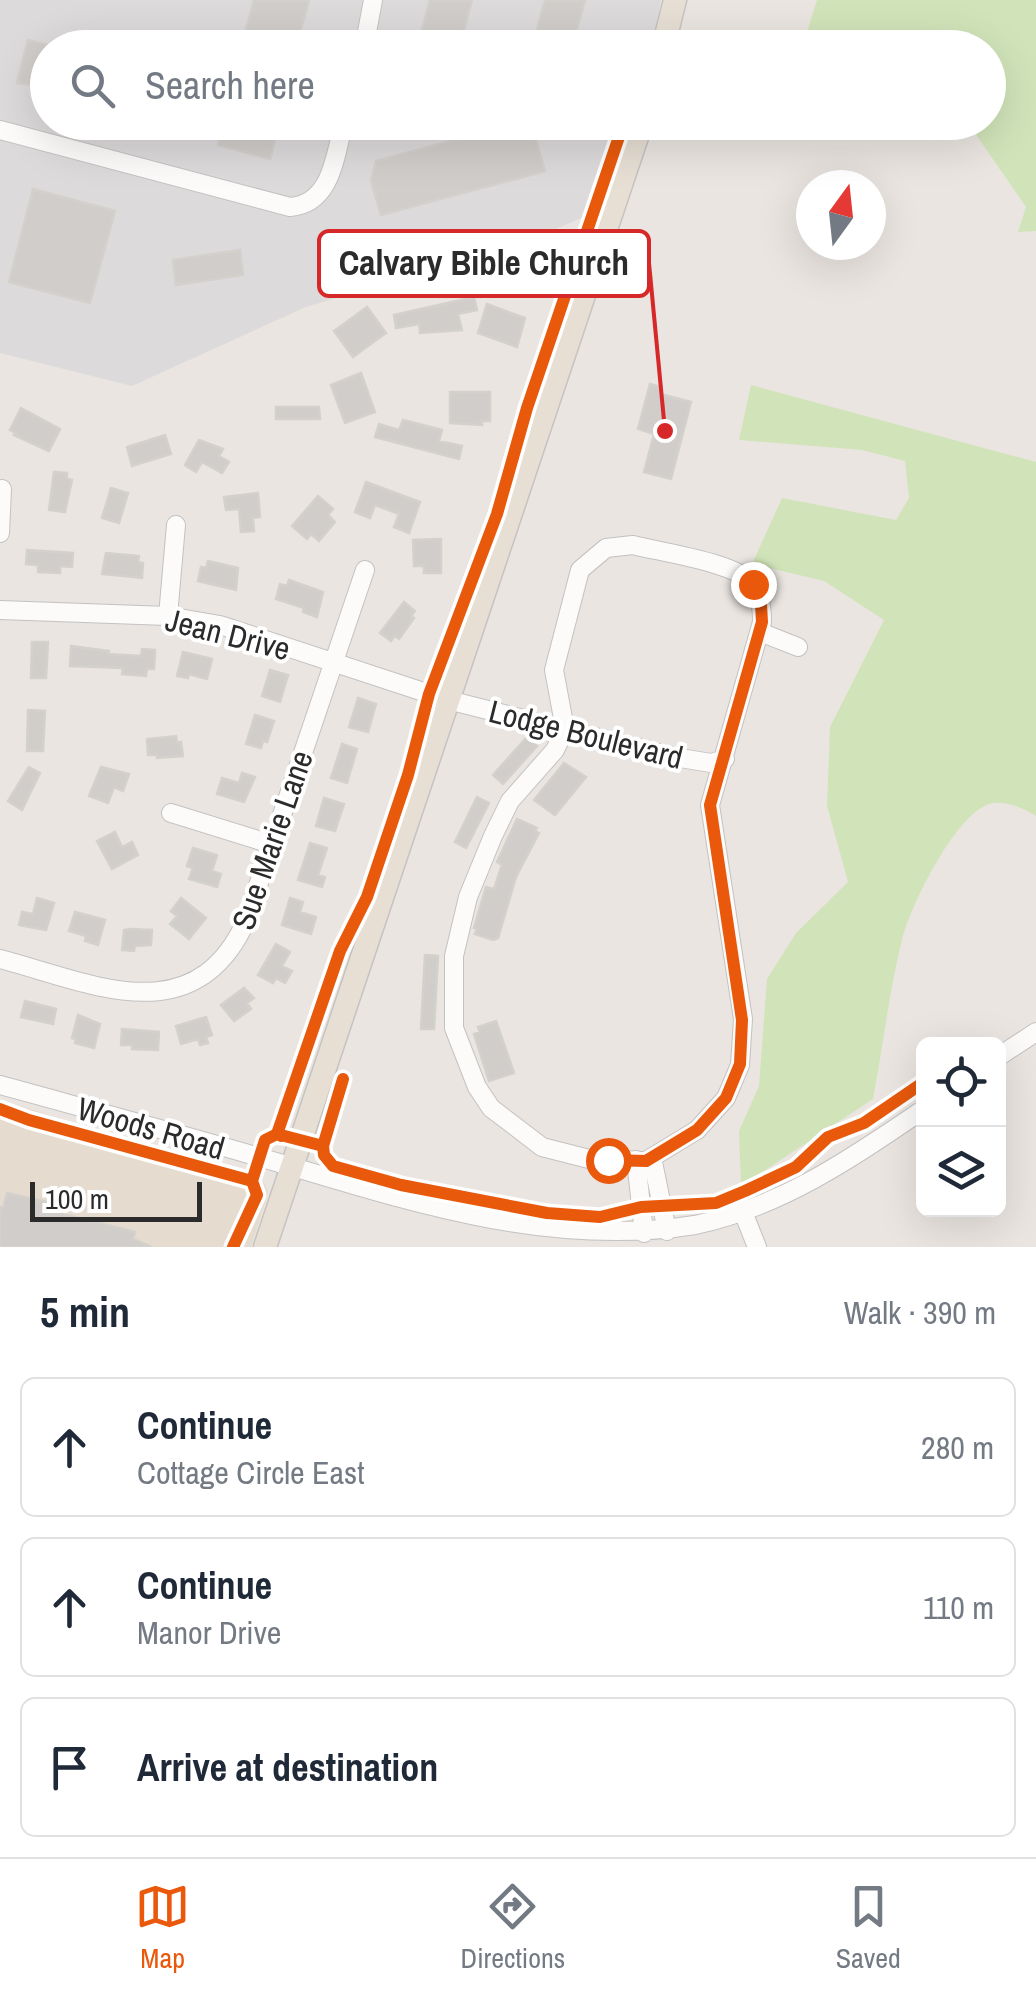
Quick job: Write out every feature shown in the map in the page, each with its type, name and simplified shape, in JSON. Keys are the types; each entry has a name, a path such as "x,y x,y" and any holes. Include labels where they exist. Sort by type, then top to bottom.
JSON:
{"main road":[{"path":"668,30 675,0"},
{"path":"265,1247 636,140"}],"street":[{"path":"367,30 373,0"},
{"path":"0,130 30,138"},
{"path":"38,140 290,207 308,204 318,197 339,140"},
{"path":"0,533 2,489"},
{"path":"168,616 176,525"},
{"path":"633,545 739,572 753,584 761,604 760,632 710,805 742,1020 740,1064 726,1098 697,1130 645,1159 589,1159 542,1148 491,1108 476,1087 454,1028 454,956 468,897 510,801 555,750 564,729 554,670 580,570 606,548 633,545"},
{"name":"Sue Marie Lane","path":"0,959 139,994 184,987 219,965 235,944 366,570"},
{"name":"Jean Drive","path":"0,610 168,616 220,626 448,700"},
{"path":"760,632 798,647"},
{"name":"Lodge Boulevard","path":"448,700 674,758 710,763 724,759"},
{"path":"171,813 271,844"},
{"path":"1006,1052 1036,1032"},
{"name":"Woods Road","path":"0,1086 373,1193 500,1224 573,1234 644,1234 743,1212 795,1190 916,1114"},
{"path":"645,1159 667,1231"},
{"path":"644,1234 645,1159"},
{"path":"743,1212 758,1247"}],"shaded area":[{"path":"0,0 661,0 655,30 30,30 30,140 622,140 598,211 537,237 306,307 132,386 0,353"},
{"path":"0,1099 258,1178 268,1193 251,1247 0,1247"}],"green space":[{"path":"817,0 1036,0 1036,231 1018,232 1026,207 980,140 1006,140 1006,30 808,30"},
{"path":"751,385 1036,462 1036,816 1016,806 993,803 979,809 950,840 925,884 902,940 873,1099 741,1186 739,1131 759,1086 767,979 796,933 848,882 827,806 830,727 884,620 824,581 752,564 782,498 896,520 909,498 905,461 862,450 739,440"}],"building":[{"path":"254,0 309,0 301,30 246,30"},
{"path":"430,0 472,0 464,30 422,30"},
{"path":"545,0 585,0 577,30 537,30"},
{"path":"28,40 30,40 30,85 17,83"},
{"path":"220,140 275,140 270,159 218,145"},
{"path":"454,140 536,140 545,171 381,215 371,181 376,161"},
{"path":"33,189 115,211 90,303 9,282"},
{"path":"240,250 243,275 176,285 173,260"},
{"path":"474,297 477,310 458,314 462,330 420,333 419,324 396,328 394,315"},
{"path":"487,304 525,318 517,347 478,333"},
{"path":"367,307 386,333 353,357 334,331"},
{"path":"361,373 375,412 345,423 331,385"},
{"path":"650,384 661,387 660,394 691,402 671,479 644,472 654,434 638,429"},
{"path":"450,392 490,392 490,421 482,421 482,425 450,423"},
{"path":"276,407 319,407 320,419 276,419"},
{"path":"21,408 60,429 49,451 10,430"},
{"path":"403,420 442,430 439,441 462,446 459,459 375,437 379,424 399,430"},
{"path":"165,435 171,454 132,466 127,447"},
{"path":"199,440 223,449 219,456 229,462 222,473 202,462 196,472 185,465"},
{"path":"54,472 67,473 67,479 72,480 65,512 49,510"},
{"path":"366,482 420,502 409,533 394,527 399,514 375,505 370,518 355,512"},
{"path":"111,488 128,493 119,523 102,518"},
{"path":"258,493 260,517 253,518 254,531 241,532 239,509 226,510 224,497"},
{"path":"318,496 333,509 328,515 335,522 319,541 311,534 307,539 292,526"},
{"path":"441,539 441,573 424,573 424,566 414,566 413,540"},
{"path":"27,550 73,553 72,567 60,566 60,573 38,572 38,565 26,564"},
{"path":"106,553 139,556 138,562 143,563 142,578 102,574"},
{"path":"208,561 238,568 236,590 198,581 201,567 206,568"},
{"path":"289,580 323,592 317,617 303,612 304,608 276,599 280,584 287,586"},
{"path":"404,602 415,611 411,616 414,618 399,639 395,636 391,641 380,633"},
{"path":"32,642 48,642 46,678 31,678"},
{"path":"71,646 141,656 142,649 155,650 154,669 147,669 146,676 122,674 123,668 70,666"},
{"path":"183,652 212,659 207,679 189,674 188,678 177,676"},
{"path":"270,670 288,675 280,702 262,696"},
{"path":"358,698 376,704 368,732 349,727"},
{"path":"28,710 45,711 43,751 27,751"},
{"path":"255,715 274,721 261,748 246,744"},
{"path":"176,736 183,756 148,755 147,739"},
{"path":"527,737 537,746 503,784 493,775"},
{"path":"342,744 357,749 347,783 331,778"},
{"path":"564,763 586,777 555,815 534,800"},
{"path":"29,767 40,773 22,810 8,801"},
{"path":"101,767 129,774 123,791 114,787 108,803 89,796"},
{"path":"242,773 255,777 244,802 217,794 222,778 239,783"},
{"path":"477,797 489,803 466,848 455,842"},
{"path":"324,798 344,804 335,831 316,826"},
{"path":"517,819 537,828 539,833 516,877 498,938 493,940 475,934 474,928 486,887 494,889 502,865 497,862"},
{"path":"115,832 122,847 132,842 138,855 112,869 97,841"},
{"path":"310,843 327,848 318,875 325,877 322,887 298,880"},
{"path":"193,848 217,855 212,871 221,874 217,887 189,879 193,868 187,866"},
{"path":"37,898 54,903 46,930 19,925 22,912 33,914"},
{"path":"181,898 206,918 189,939 170,924 177,916 171,911"},
{"path":"290,898 303,902 300,912 316,917 311,934 282,925"},
{"path":"75,912 105,920 98,945 69,931"},
{"path":"124,930 152,930 151,945 135,946 134,951 122,950"},
{"path":"276,944 290,952 282,966 292,971 285,983 276,978 273,983 258,975"},
{"path":"425,955 438,956 434,1029 421,1029"},
{"path":"244,988 254,998 247,1003 251,1009 234,1021 221,1005"},
{"path":"25,1001 56,1009 53,1024 21,1017"},
{"path":"78,1015 100,1024 94,1048 75,1043 72,1038"},
{"path":"206,1017 212,1035 206,1037 208,1043 200,1045 198,1039 181,1044 176,1026"},
{"path":"496,1021 514,1073 489,1081 474,1034 480,1032 478,1027"},
{"path":"122,1029 159,1032 158,1050 121,1045"},
{"path":"7,1193 64,1206 63,1214 135,1232 133,1239 151,1247 0,1247 0,1207 3,1208"}],"cycle path":[{"path":"281,1136 277,1134 340,951 367,897 408,775 429,694 497,514 527,408 618,140"},
{"path":"343,1079 323,1146 324,1155 333,1166 401,1185 547,1213 600,1217 641,1207 716,1203 796,1167 828,1137 864,1123 916,1087"},
{"path":"0,1109 252,1181"},
{"path":"233,1247 257,1195 252,1181 265,1140 277,1134 323,1146"}],"place":[{"name":"Calvary Bible Church","path":"665,431"}],"route":[{"path":"608,1160 646,1161 697,1130 726,1098 740,1064 742,1020 710,805 762,622 761,604 753,584"}]}
